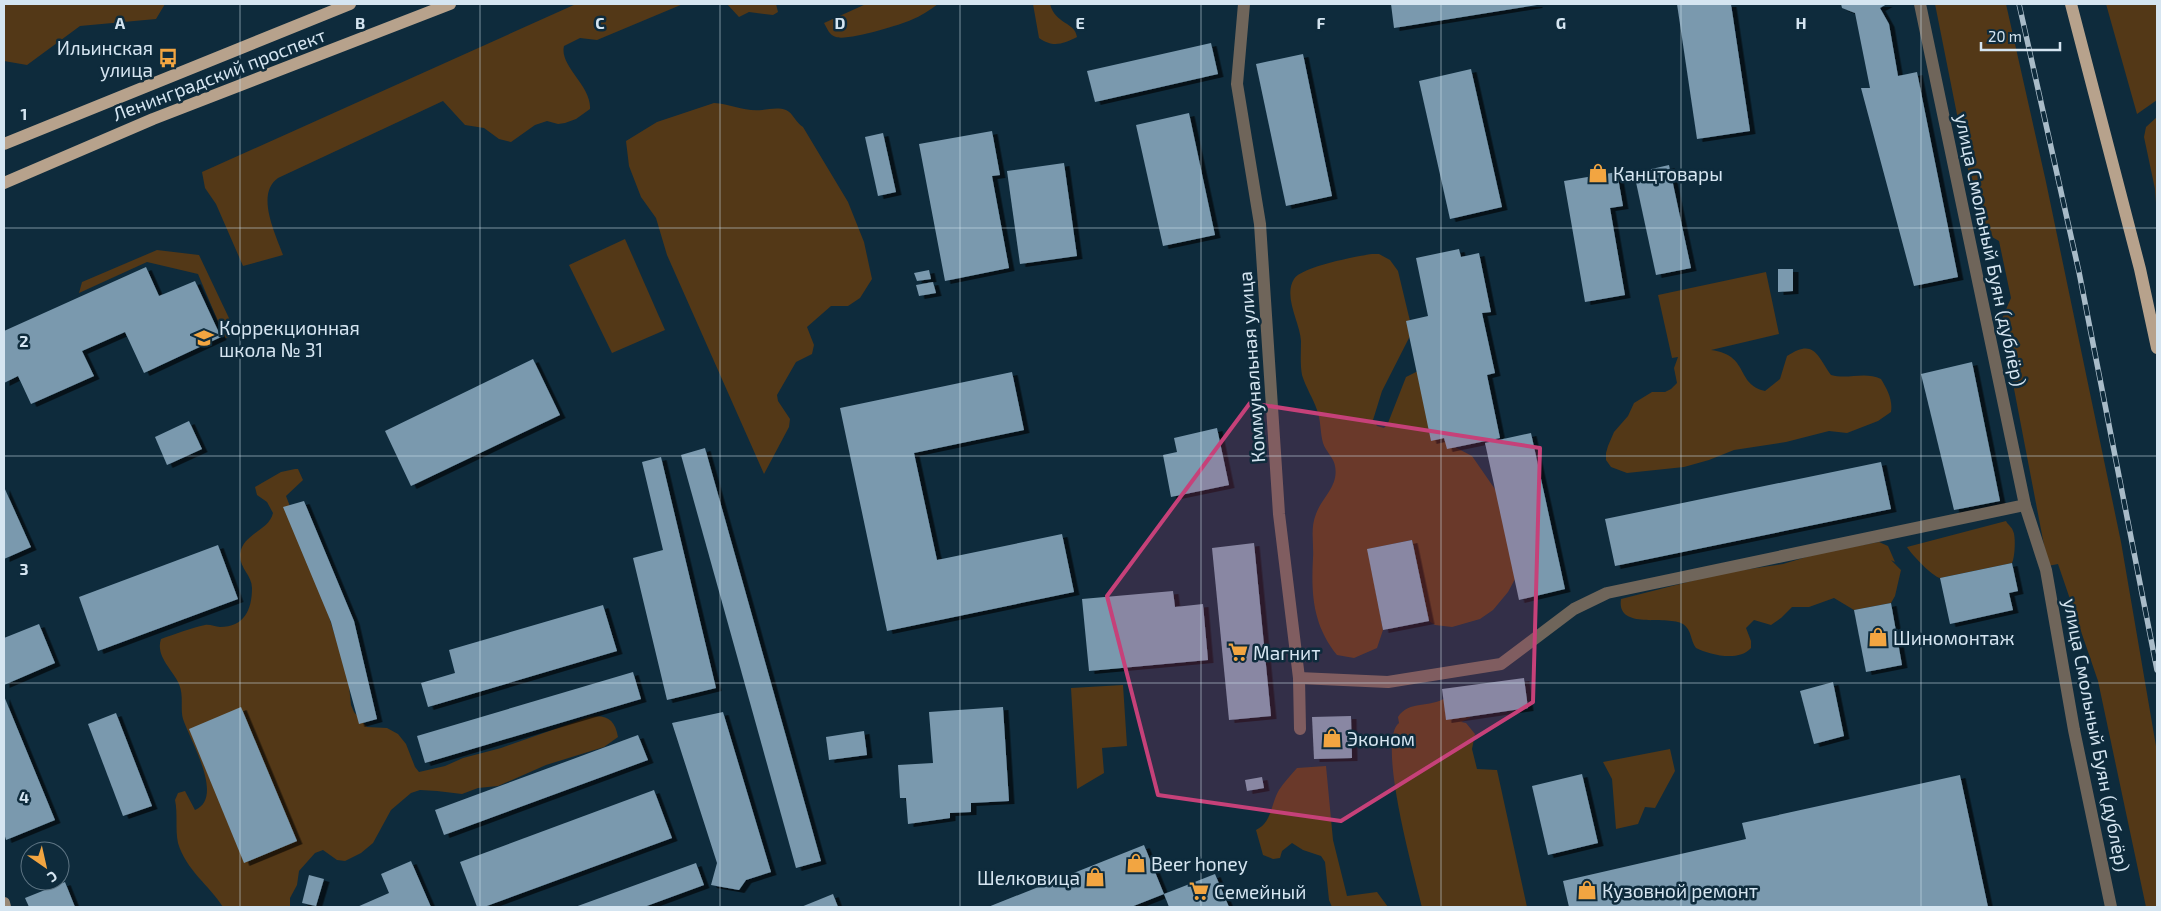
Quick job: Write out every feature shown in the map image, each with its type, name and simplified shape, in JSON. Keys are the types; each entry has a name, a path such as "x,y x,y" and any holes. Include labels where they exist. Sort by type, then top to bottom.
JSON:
{"main road":[{"name":"Ленинградский проспект","path":"4,144 350,4"},
{"name":"Ленинградский проспект","path":"4,184 153,119 424,9 450,4"},
{"path":"2071,4 2140,269 2157,348"}],"street":[{"name":"Коммунальная улица","path":"1244,4 1237,84 1260,224 1279,514 1299,678 1300,729"},
{"name":"улица Смольный Буян (дублёр)","path":"1920,4 2025,505 2046,570 2074,730 2111,907"},
{"path":"1299,678 1388,682 1501,664 1574,609 1607,593 2025,505"},
{"path":"4,903 6,907"}],"highlighted area":[{"path":"1250,403 1540,448 1533,702 1341,821 1158,795 1107,596"}],"shaded area":[{"path":"4,4 165,4 156,19 80,26 27,65 4,61"},
{"path":"576,4 683,4 597,40 580,38 564,46 566,61 586,92 589,101 590,109 576,119 565,123 558,124 547,121 535,125 511,142 499,139 484,128 465,125 443,101 278,178 271,185 268,194 268,204 272,226 283,255 243,266 216,204 205,188 202,172"},
{"path":"727,4 776,4 778,12 773,15 749,12 739,17"},
{"path":"866,4 938,4 915,18 874,32 842,38 830,33 824,23"},
{"path":"1033,4 1050,4 1056,15 1073,28 1077,37 1058,44 1049,43 1039,38"},
{"path":"1935,4 2006,4 2046,182 2121,542 2157,752 2157,907 2146,907 2098,681 2058,564 2048,566 2001,321 2011,298 1999,241 1980,230"},
{"path":"2106,4 2157,4 2157,100 2137,114"},
{"path":"714,103 750,110 777,108 791,113 803,127 848,202 864,242 872,279 860,298 848,306 831,306 807,327 814,345 812,354 796,362 777,395 778,401 790,419 789,427 764,474 667,255 656,218 641,197 629,166 626,141 657,122"},
{"path":"2157,117 2157,217 2155,189 2144,137 2146,127"},
{"path":"625,239 665,330 612,353 569,265"},
{"path":"157,250 199,255 237,335 225,338 198,274 147,262 79,293 82,282"},
{"path":"1372,254 1379,254 1390,260 1398,271 1410,321 1410,336 1382,391 1373,420 1377,426 1384,428 1388,423 1406,377 1418,371 1422,375 1419,384 1424,389 1444,439 1449,444 1472,456 1499,495 1515,579 1508,592 1493,610 1480,619 1452,627 1435,625 1429,621 1412,540 1368,549 1383,630 1377,648 1354,658 1337,655 1323,632 1315,609 1313,597 1313,525 1319,508 1335,480 1336,473 1332,458 1323,443 1314,401 1302,375 1300,334 1290,294 1294,279 1307,270"},
{"path":"1766,272 1779,334 1711,350 1732,358 1749,382 1765,391 1780,379 1787,356 1796,351 1809,349 1818,355 1831,375 1844,377 1868,376 1881,379 1890,399 1891,412 1878,421 1847,433 1829,431 1786,442 1734,450 1684,467 1627,473 1611,467 1606,460 1608,446 1614,432 1628,416 1634,403 1652,392 1665,392 1677,383 1674,368 1678,357 1672,358 1658,295"},
{"path":"298,469 303,480 286,496 300,525 348,677 351,705 354,712 367,727 387,728 398,734 406,744 415,767 419,772 445,766 463,758 501,748 589,717 600,716 609,719 615,726 618,737 604,747 546,765 498,786 478,788 462,794 420,790 411,793 391,810 373,843 361,853 345,861 337,860 323,850 315,853 299,871 297,885 290,898 290,907 223,907 186,861 178,843 175,800 178,793 185,791 195,810 203,804 207,794 206,781 198,754 183,719 179,684 162,657 160,645 161,639 177,633 205,625 228,626 235,624 245,616 252,596 252,588 250,579 241,563 240,554 246,541 267,524 273,513 267,502 257,495 255,487 281,472"},
{"path":"2006,521 2015,537 2012,563 1940,578 1922,565 1907,547"},
{"path":"1879,542 1888,546 1895,562 1891,560 1901,570 1895,596 1891,603 1854,610 1834,598 1809,607 1792,607 1771,625 1754,620 1746,628 1751,641 1751,648 1739,655 1724,656 1702,651 1696,648 1688,629 1683,624 1676,621 1634,618 1626,615 1622,609 1621,599 1723,573 1783,564 1823,552"},
{"path":"1123,685 1127,746 1102,748 1104,773 1077,789 1071,688"},
{"path":"1445,698 1469,712 1470,718 1461,722 1466,723 1475,734 1472,749 1477,769 1497,770 1527,907 1422,907 1394,781 1393,735 1399,723 1398,717 1408,708 1433,703"},
{"path":"1670,749 1675,771 1655,808 1645,807 1638,824 1616,829 1612,779 1603,762"},
{"path":"1326,766 1333,840 1347,896 1377,892 1388,907 1332,907 1329,900 1325,862 1321,856 1303,850 1292,843 1282,851 1280,858 1273,859 1263,855 1256,830 1268,818 1276,795 1281,787 1297,768"}],"building":[{"path":"1391,4 1537,4 1537,5 1394,28"},
{"path":"1677,4 1731,4 1750,131 1697,139"},
{"path":"1841,4 1887,4 1880,8 1889,24 1898,76 1917,72 1958,277 1914,286 1861,88 1870,88 1855,13 1842,8"},
{"path":"1211,43 1218,74 1095,102 1087,71"},
{"path":"1303,54 1332,196 1286,206 1256,64"},
{"path":"1471,69 1502,207 1450,219 1419,81"},
{"path":"1189,113 1215,235 1163,246 1136,125"},
{"path":"992,131 1000,175 992,176 1009,268 945,281 919,144"},
{"path":"883,133 896,192 878,196 865,137"},
{"path":"1064,163 1077,256 1020,264 1007,171"},
{"path":"1669,165 1691,268 1656,275 1634,173"},
{"path":"1617,172 1623,206 1610,208 1625,295 1585,302 1564,181"},
{"path":"1459,249 1461,257 1479,253 1491,312 1482,313 1495,373 1487,375 1500,438 1447,449 1444,438 1431,441 1406,321 1428,316 1416,258"},
{"path":"146,267 159,296 195,281 221,337 144,373 125,332 82,351 94,376 31,404 18,376 4,383 4,331"},
{"path":"1778,269 1793,269 1793,291 1778,292"},
{"path":"929,270 931,279 917,281 914,273"},
{"path":"933,282 936,293 919,296 916,285"},
{"path":"533,359 560,415 411,486 385,431"},
{"path":"1972,362 2000,501 1954,510 1921,374"},
{"path":"1012,372 1024,430 914,453 937,560 1062,534 1074,592 887,631 840,408"},
{"path":"189,421 202,449 167,465 155,437"},
{"path":"1217,428 1229,485 1171,497 1163,455 1177,452 1174,438"},
{"path":"1531,433 1565,589 1519,600 1485,443"},
{"path":"705,448 821,861 796,868 681,455"},
{"path":"661,457 716,688 667,700 633,558 663,550 642,462"},
{"path":"1881,462 1891,509 1615,566 1605,519"},
{"path":"4,487 31,547 4,559"},
{"path":"304,501 354,621 377,719 359,724 331,622 283,507"},
{"path":"1412,540 1429,621 1383,630 1367,549"},
{"path":"1254,543 1271,716 1229,720 1212,548"},
{"path":"218,545 238,599 98,651 79,597"},
{"path":"2012,563 2018,591 2009,593 2013,610 1950,624 1940,578"},
{"path":"1173,591 1175,607 1203,604 1208,660 1089,671 1082,599"},
{"name":"Шиномонтаж","path":"1891,603 1902,665 1866,672 1854,610"},
{"path":"603,605 617,651 428,707 421,683 455,673 449,650"},
{"path":"39,624 55,663 4,685 4,638"},
{"path":"633,672 641,699 425,763 417,736"},
{"path":"1524,678 1528,708 1446,720 1442,689"},
{"path":"1833,682 1844,736 1814,744 1800,691"},
{"path":"4,696 55,820 6,840 4,833"},
{"path":"241,707 297,841 244,863 189,729"},
{"path":"1003,707 1009,801 971,803 971,812 950,813 950,818 908,824 906,798 900,798 898,765 933,763 929,712"},
{"path":"723,712 771,872 746,880 739,890 711,885 717,863 672,723"},
{"path":"116,713 152,806 123,816 88,724"},
{"name":"Эконом","path":"1351,716 1352,758 1314,759 1312,717"},
{"path":"864,731 867,755 829,760 826,737"},
{"path":"638,735 648,760 444,835 435,810"},
{"path":"1582,774 1598,843 1548,855 1532,786"},
{"path":"1960,775 1988,907 1569,907 1563,881 1746,839 1742,823"},
{"path":"1262,777 1264,788 1247,791 1245,780"},
{"path":"654,790 672,838 484,907 477,907 460,862"},
{"path":"1144,845 1164,894 1131,907 988,907"},
{"path":"411,861 431,907 357,907 389,893 381,874"},
{"path":"696,863 704,885 644,907 575,907"},
{"path":"1215,874 1229,907 1169,907 1164,894"},
{"path":"309,875 324,879 316,906 302,903"},
{"path":"42,891 69,891 75,907 29,907 25,898"},
{"path":"833,894 838,907 801,907"}],"railway":[{"path":"2019,4 2079,272 2157,670"}],"place":[{"name":"Ильинская улица","path":"168,58"},
{"name":"Канцтовары","path":"1598,173"},
{"name":"Коррекционная школа № 31","path":"204,338"},
{"name":"Шиномонтаж","path":"1878,637"},
{"name":"Магнит","path":"1238,652"},
{"name":"Эконом","path":"1332,738"},
{"name":"Beer honey","path":"1136,863"},
{"name":"Шелковица","path":"1095,877"},
{"name":"Кузовной ремонт","path":"1587,890"},
{"name":"Семейный","path":"1199,891"}]}
